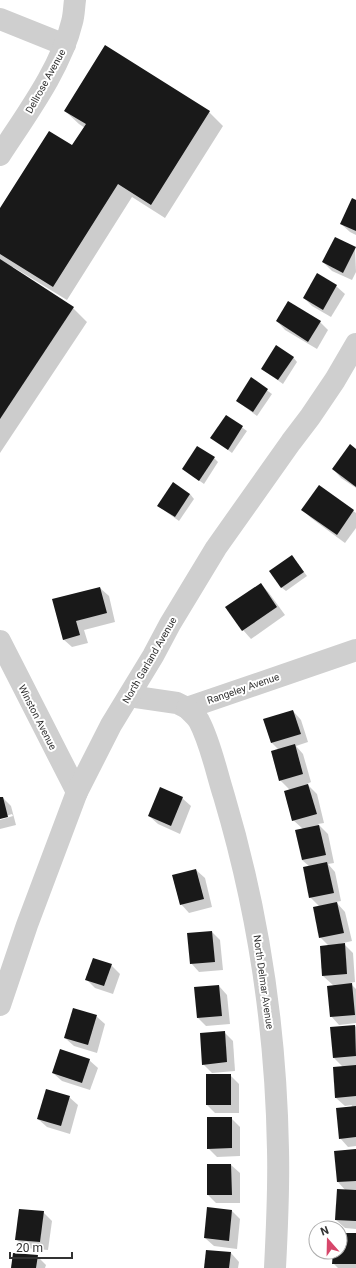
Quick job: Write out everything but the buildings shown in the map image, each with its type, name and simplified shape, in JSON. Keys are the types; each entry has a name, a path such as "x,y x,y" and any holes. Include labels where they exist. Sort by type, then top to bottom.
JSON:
{"street":[{"name":"Dellrose Avenue","path":"0,155 30,110 60,58 73,20 75,0"},
{"path":"0,19 64,45"},
{"name":"North Garland Avenue","path":"0,1005 27,925 77,792 111,725 216,548 335,380 356,344"},
{"path":"335,380 356,358"},
{"name":"Winston Avenue","path":"0,641 77,792"},
{"name":"Rangeley Avenue","path":"187,708 356,650"},
{"path":"129,696 177,703 187,708"},
{"name":"North Delmar Avenue","path":"187,708 198,720 207,741 232,821 257,932 273,1048 278,1141 278,1203 275,1268"}]}
